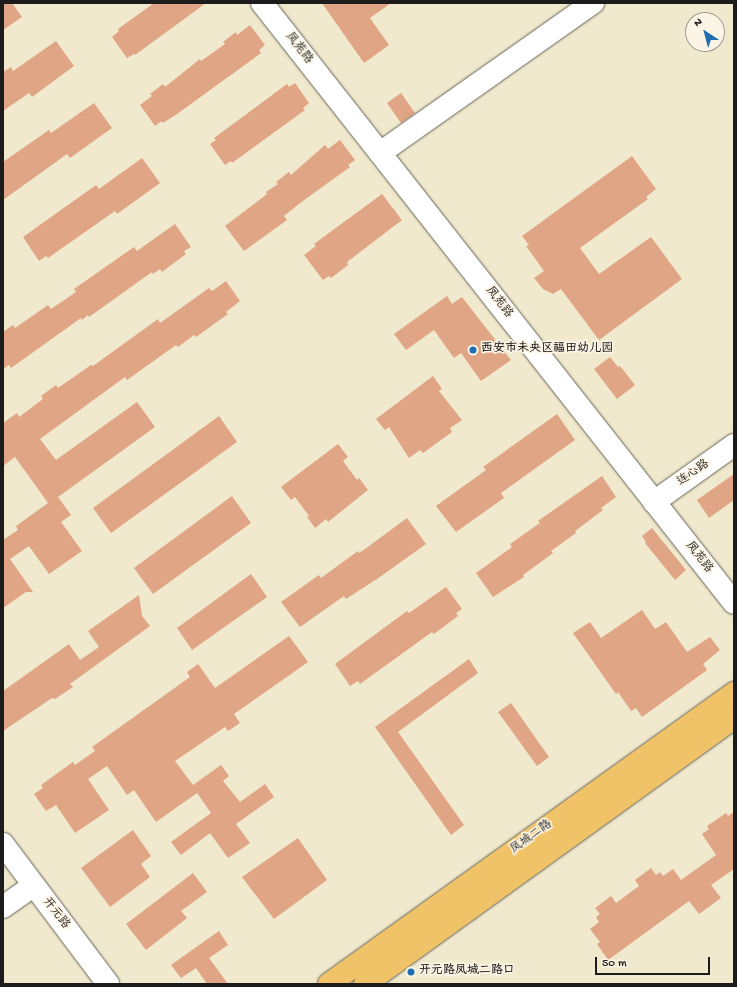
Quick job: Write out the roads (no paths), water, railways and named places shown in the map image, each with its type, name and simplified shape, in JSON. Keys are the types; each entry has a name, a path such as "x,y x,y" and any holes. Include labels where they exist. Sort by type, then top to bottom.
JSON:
{"main road":[{"name":"凤城二路","path":"329,984 734,693"},
{"name":"凤城二路","path":"365,984 734,718"}],"street":[{"name":"凤苑路","path":"262,3 734,603"},
{"path":"380,153 593,3"},
{"name":"连心路","path":"654,502 734,446"},
{"name":"开元路","path":"3,844 108,984"},
{"path":"3,907 33,886"}],"place":[{"name":"西安市未央区福田幼儿园","path":"473,350"},
{"name":"开元路凤城二路口","path":"411,972"}]}
